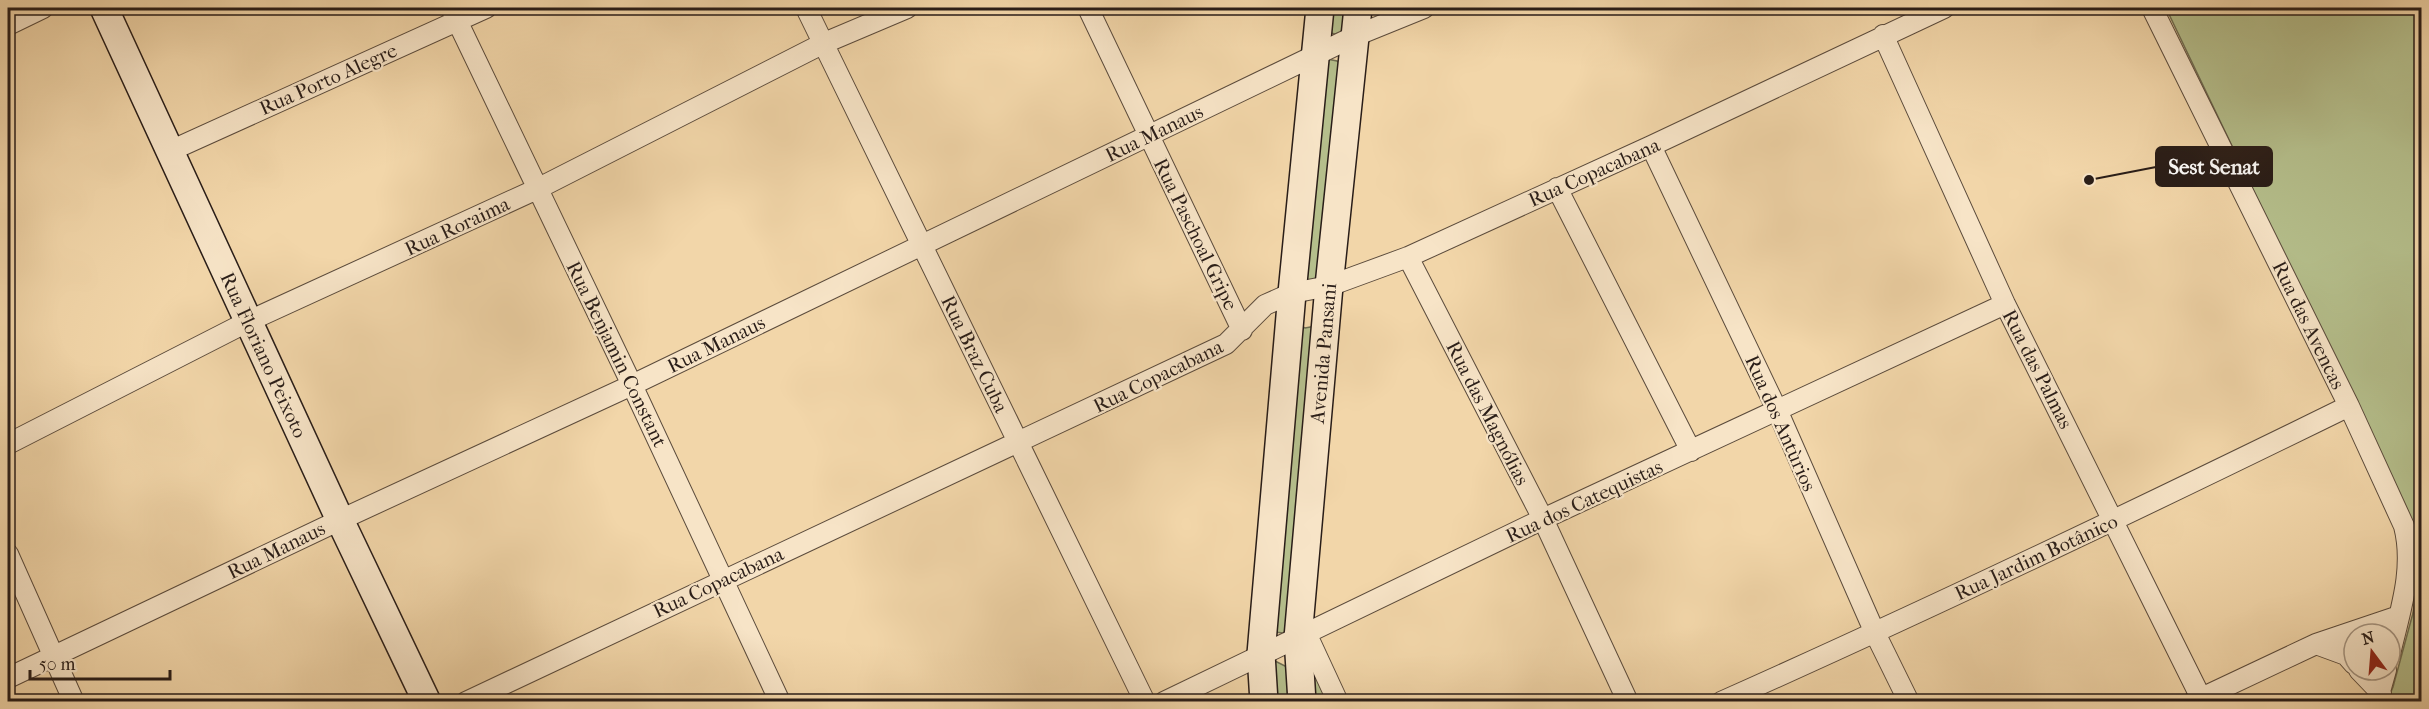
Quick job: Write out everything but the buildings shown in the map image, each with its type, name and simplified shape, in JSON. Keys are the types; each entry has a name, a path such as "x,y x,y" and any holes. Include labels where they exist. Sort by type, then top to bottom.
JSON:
{"main road":[{"name":"Rua Floriano Peixoto","path":"104,8 340,520 427,702"},
{"name":"Avenida Pansani","path":"1264,702 1261,654 1292,293 1320,8"},
{"name":"Avenida Pansani","path":"1302,702 1302,631 1329,286 1358,8"}],"street":[{"path":"8,25 43,8"},
{"name":"Rua Porto Alegre","path":"170,151 455,14 486,8"},
{"name":"Rua Braz Cuba","path":"806,8 1145,702"},
{"name":"Rua Roraima","path":"8,444 249,321 537,189 822,44 907,8"},
{"name":"Rua Paschoal Gripe","path":"1089,8 1242,330"},
{"name":"Rua Manaus","path":"8,678 340,520 632,385 922,243 1355,36 1424,8"},
{"name":"Rua Copacabana","path":"466,702 1226,344 1265,305 1292,293 1329,286 1408,257 1944,8"},
{"name":"Rua das Avencas","path":"2152,8 2349,406 2404,526 2409,546 2409,565 2398,622"},
{"name":"Rua Benjamin Constant","path":"455,14 780,702"},
{"name":"Rua das Palmas","path":"1883,35 2005,304 2115,521 2197,700"},
{"name":"Rua dos Antùrios","path":"1651,146 1778,412 1875,633 1909,702"},
{"path":"1557,188 1691,452"},
{"name":"Rua das Magnólias","path":"1408,257 1543,519 1628,702"},
{"name":"Rua dos Catequistas","path":"1164,702 1302,631 1778,412 2005,304"},
{"name":"Rua Jardim Botânico","path":"1721,702 2115,521 2349,406"},
{"path":"8,554 74,702"},
{"path":"2197,700 2316,644 2399,616"},
{"path":"1302,631 1338,702"},
{"path":"2316,644 2342,654"},
{"path":"2368,682 2379,697"},
{"path":"2379,697 2383,682"}],"green space":[{"path":"1328,8 1348,8 1343,32 1331,33"},
{"path":"2166,8 2421,8 2421,701 2387,701 2394,682 2402,682 2402,654 2413,613 2420,563 2411,520"},
{"path":"1327,59 1337,61 1341,65 1318,278 1310,281 1306,280"},
{"path":"1297,324 1305,328 1316,326 1287,631 1283,633 1275,632"},
{"path":"1275,661 1287,667 1292,701 1271,701"},
{"path":"1313,677 1316,678 1327,701 1310,701"}],"place":[{"name":"Sest Senat","path":"2089,180"}]}
